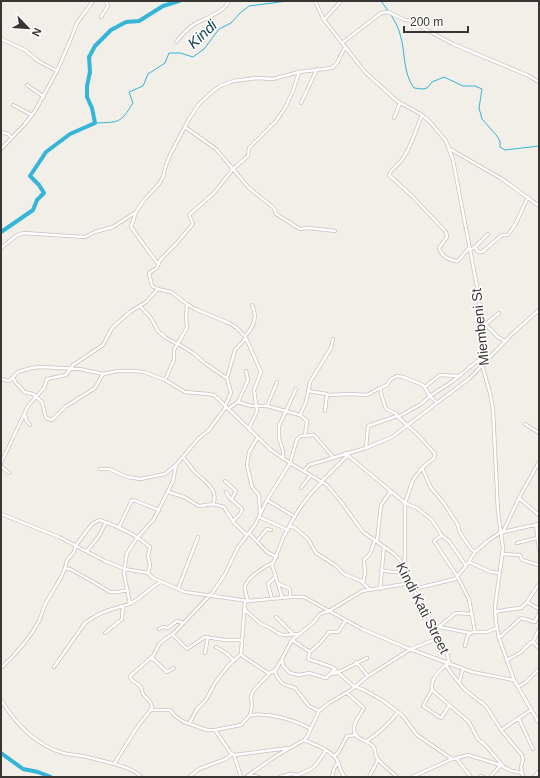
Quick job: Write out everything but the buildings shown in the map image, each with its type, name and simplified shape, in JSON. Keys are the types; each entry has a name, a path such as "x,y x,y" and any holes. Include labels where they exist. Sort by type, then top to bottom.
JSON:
{"street":[{"path":"1,149 32,115 44,97 57,71 77,23 93,1"},
{"path":"101,17 108,6 106,1"},
{"path":"176,42 192,26 224,8 229,1"},
{"name":"Miembeni St","path":"315,1 324,20 365,72 400,103 422,115 446,141 450,149 460,189 479,297 482,365 492,400 498,512 502,533 502,554 494,612 499,638 514,680 539,723"},
{"path":"324,20 341,1"},
{"path":"342,43 381,13 388,12 405,20 416,21 425,29 453,44 527,74 539,82"},
{"path":"1,39 25,50 38,61 57,71"},
{"path":"1,248 19,235 30,233 86,237 95,232 113,227 136,212 162,180 168,160 185,127 199,104 212,92 225,83 233,80 272,79 299,72 335,67 345,47"},
{"path":"301,103 318,69"},
{"path":"249,428 256,415 254,390 261,372 246,337 234,326 195,309 171,292 158,289 151,284 149,273 157,268 162,258 193,224 189,215 204,204 233,169 248,156 249,148 276,121 294,91 299,72"},
{"path":"27,85 44,97"},
{"path":"394,118 400,103"},
{"path":"13,105 32,115"},
{"path":"422,115 411,145 389,175 412,196 446,232 447,237 439,248 448,259 458,261 488,234"},
{"path":"185,127 211,145 249,188 274,208 276,214 299,228 335,231"},
{"path":"1,132 8,134 11,137"},
{"path":"450,149 502,179 539,206"},
{"path":"475,247 478,252 482,252 502,235 508,234 516,223 528,197"},
{"path":"136,212 132,227 158,264"},
{"path":"1,463 28,406 45,387 47,379 64,376 73,365 100,347 105,342 112,328 130,312 140,306 158,289"},
{"path":"165,380 174,360 174,352 177,344 187,328 187,304"},
{"path":"100,469 109,468 127,477 140,479 165,474 176,465 198,439 209,430 226,407 231,393 227,378 235,350 250,332 254,324 255,315 252,305"},
{"path":"140,306 151,318 158,331 166,338 193,353 227,378"},
{"path":"304,471 309,465 334,457 346,455 387,440 470,378 505,341 539,310"},
{"path":"481,328 499,313"},
{"path":"486,324 498,337 505,341"},
{"path":"300,415 311,379 331,348 333,339"},
{"path":"366,448 368,426 398,416 421,404 482,358"},
{"name":"Kindi Kati Street","path":"1,379 9,381 18,372 34,367 46,366 67,369 71,368 103,374 118,371 134,371 144,372 165,380 185,392 211,394 271,450 290,463 322,481 335,494 363,532 397,557 404,566 422,607 436,629 447,652 449,670 472,697 486,706 501,730 522,756 523,777"},
{"path":"238,402 248,380 246,371"},
{"path":"13,377 16,384 22,388 24,392 37,397 43,404 46,418 52,420 65,407 95,388 103,374"},
{"path":"425,387 440,374 458,376"},
{"path":"308,392 325,394 328,396 349,394 367,395 387,386 391,379 397,376 403,377 425,387 430,396 437,403"},
{"path":"267,406 277,382"},
{"path":"381,388 381,394 386,409 395,413 435,454 434,458 422,468 413,480 405,503 404,566"},
{"path":"283,458 283,451 279,438 280,423 296,389"},
{"path":"325,411 328,396"},
{"path":"226,407 238,402 251,406 267,406 300,415 306,421 305,435"},
{"path":"25,414 26,420 30,425"},
{"path":"524,424 539,433"},
{"path":"114,764 138,726 152,710 152,705 143,695 142,687 130,677 131,675 151,657 158,646 172,634 209,596 222,579 238,547 254,527 267,500 290,463 297,439 305,435 316,436 334,457"},
{"path":"258,437 249,452 247,465 252,487 259,494 260,515"},
{"path":"282,597 272,568 273,563 290,526 305,500 346,455"},
{"path":"346,455 357,462 405,503 426,514 436,524 442,535 449,541 466,566"},
{"path":"183,457 214,492 215,498 213,504"},
{"path":"502,533 539,462"},
{"path":"130,604 124,578 126,555 137,538 152,522 159,510 175,477 176,465"},
{"path":"1,466 9,473"},
{"path":"422,468 431,488 444,502 458,525 459,532 471,549 475,552"},
{"path":"301,488 311,475"},
{"path":"225,481 236,491 231,500"},
{"path":"363,582 365,573 364,560 370,554 376,541 381,505 391,491"},
{"path":"168,492 184,497 199,506 213,504 224,507 233,521 257,541 268,554 277,557"},
{"path":"226,492 231,500 242,509 240,514 233,521"},
{"path":"519,498 539,515"},
{"path":"118,528 132,500 159,510"},
{"path":"267,500 295,517"},
{"path":"1,514 36,527 124,569 148,573 153,578 185,592 246,601 282,597 304,597 362,629 410,649 479,674 514,680"},
{"path":"260,515 288,530"},
{"path":"1,668 30,636 39,621 46,602 65,568 67,559 74,552 76,545 99,520 137,538 150,548 148,556 150,565 148,573"},
{"path":"87,551 96,540 106,522"},
{"path":"414,589 453,579 466,566 475,552 489,540 502,533 537,524 539,550"},
{"path":"290,526 295,528 308,539 316,554 335,565 344,574 363,582 370,590"},
{"path":"257,541 268,529 271,530"},
{"path":"442,535 434,540 457,576 469,599 475,632"},
{"path":"178,589 198,537"},
{"path":"517,542 537,538"},
{"path":"380,589 384,546"},
{"path":"502,554 519,555 522,560 539,565"},
{"path":"469,562 491,572 500,573"},
{"path":"189,724 197,709 206,700 215,682 241,654 244,609 246,601 245,589 248,582 260,570 273,563"},
{"path":"65,568 70,569 84,578 95,582 110,592 128,590"},
{"path":"381,570 406,572"},
{"path":"272,599 268,584 276,576"},
{"path":"54,667 85,623 115,608 130,604 155,585 162,582"},
{"path":"320,614 329,611 362,591 411,583"},
{"path":"278,584 290,589 290,597"},
{"path":"494,612 520,609 527,602 539,584"},
{"path":"527,602 539,609"},
{"path":"105,633 122,619 123,606"},
{"path":"152,710 170,710 182,721 207,730 242,725 250,715 253,691 271,672 275,670 292,639 313,623 323,608"},
{"path":"244,609 252,618 263,626 283,635 298,634"},
{"path":"436,629 456,613 472,614"},
{"path":"499,638 521,618 535,622 539,613"},
{"path":"276,617 292,634 292,639"},
{"path":"346,620 338,632 329,632 310,652 308,659 331,667 356,687 369,692 398,712 406,719 417,735 443,753 454,758 471,777"},
{"path":"168,637 168,630 177,621 183,623"},
{"path":"439,626 470,633 487,632 497,628"},
{"path":"159,629 163,627 168,630 184,647 188,649 204,637 225,640 242,640"},
{"path":"507,660 517,655 533,642 539,629"},
{"path":"465,646 467,637 470,633"},
{"path":"205,653 208,637"},
{"path":"248,776 276,756 304,740 319,711 329,703 356,687 368,676 410,649 439,638"},
{"path":"292,639 310,652"},
{"path":"533,642 539,648"},
{"path":"216,647 226,653 234,661"},
{"path":"241,654 261,669 271,672"},
{"path":"151,657 167,672 174,668"},
{"path":"331,674 337,673 356,662 367,658"},
{"path":"282,659 283,666 290,673 300,675 308,672 326,678 334,669"},
{"path":"356,662 368,676"},
{"path":"448,663 440,670 434,679 432,683 432,690 423,706 441,718 449,706"},
{"path":"459,683 463,669"},
{"path":"518,687 526,682 539,669"},
{"path":"275,670 277,677 283,684 295,688 309,706 319,711"},
{"path":"432,690 468,722 478,739 505,768"},
{"path":"347,693 364,708 355,722 354,729 357,735 360,739 366,741 374,747 378,760 398,777"},
{"path":"1,700 20,727 40,743 65,754 88,757 135,771 141,777"},
{"path":"501,730 531,710"},
{"path":"366,741 387,726 398,712"},
{"path":"250,715 260,714 290,719 311,729"},
{"path":"519,719 533,749"},
{"path":"215,730 233,755 241,777"},
{"path":"334,756 338,753 347,736 357,735"},
{"path":"304,740 326,750 334,756 345,777"},
{"path":"189,777 199,769 233,755 290,748"},
{"path":"280,777 288,774 298,776 313,768 326,750"},
{"path":"412,777 454,758 468,755 501,765 512,771 522,773"},
{"path":"369,777 378,760"},
{"path":"332,777 338,762"},
{"path":"375,766 383,764"},
{"path":"490,777 501,765"},
{"path":"255,777 258,769"},
{"path":"534,777 539,771"},
{"path":"248,776 259,777"}],"waterway":[{"path":"1,232 33,210 37,200 44,193 39,185 30,176 46,152 70,134 95,123 92,108 87,97 87,86 90,72 89,57 95,46 111,30 126,22 139,21 163,6 179,1"},
{"name":"Kindi","path":"95,123 114,122 122,118 133,103 129,92 143,86 148,74 165,63 169,53 180,53 193,57 204,49 219,29 231,23 249,6 288,1"},
{"name":"Kindi","path":"381,1 399,30 406,68 410,82 414,88 427,88 432,82 444,77 463,86 475,86 482,89 479,108 482,119 497,136 500,141 500,147 505,150 539,146"},
{"path":"1,753 23,769 38,772 51,777"}]}
